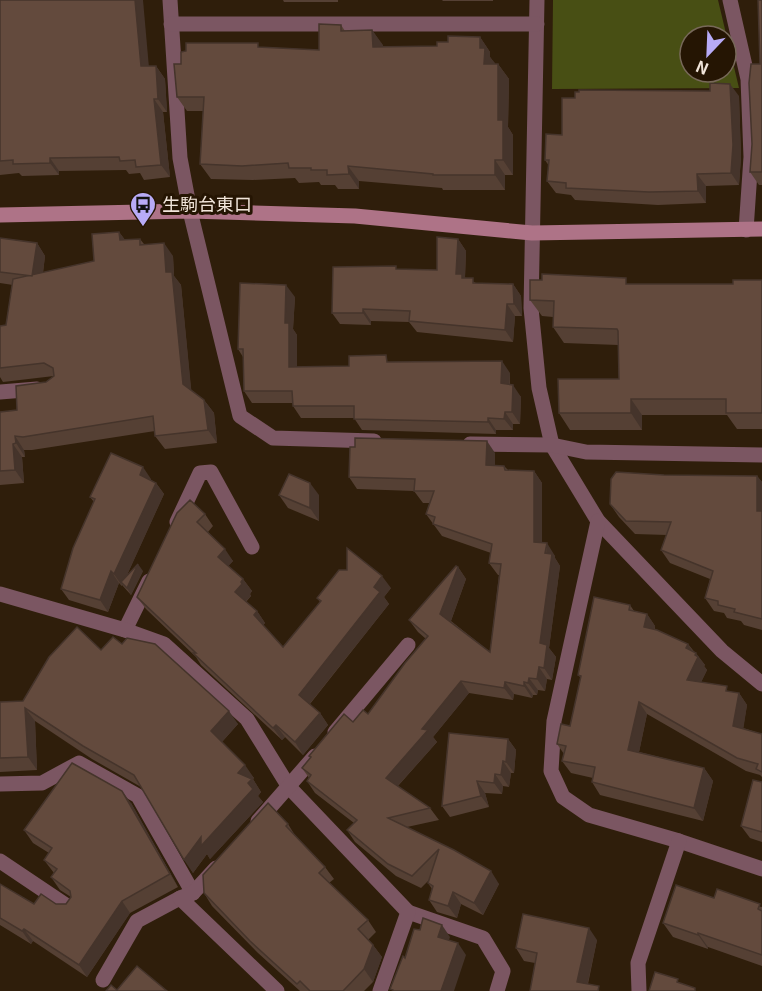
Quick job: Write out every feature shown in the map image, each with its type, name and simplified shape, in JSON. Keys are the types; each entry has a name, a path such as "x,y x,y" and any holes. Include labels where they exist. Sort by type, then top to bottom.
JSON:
{"street":[{"path":"170,0 180,158 189,211 240,417 273,438 386,442"},
{"path":"537,0 531,308 539,388 552,445 597,521 722,651 762,684"},
{"path":"730,0 748,80 751,157 746,230"},
{"path":"171,24 537,24"},
{"path":"0,215 189,211 355,216 532,233 762,229"},
{"path":"0,392 54,386"},
{"path":"453,443 552,445 586,452 762,455"},
{"path":"170,536 200,473 211,472 252,548"},
{"path":"597,521 554,721 551,771 563,797 590,815 679,841 762,869"},
{"path":"125,630 155,567"},
{"path":"0,594 125,630 164,644 248,719 289,787 408,912 483,938 503,970 497,991"},
{"path":"249,831 289,787 408,645"},
{"path":"0,784 42,783 79,763 138,796 186,896 277,991"},
{"path":"639,991 638,963 679,841"},
{"path":"103,980 137,921 186,896 225,858"},
{"path":"0,861 70,908"},
{"path":"380,991 408,912"}],"green space":[{"path":"553,0 718,0 724,24 678,24 678,84 738,84 739,88 552,89"}],"building":[{"path":"0,0 135,0 141,66 156,66 158,99 154,99 161,165 136,167 135,160 120,161 119,157 50,158 50,163 13,164 13,160 0,161"},
{"path":"758,0 762,0 762,172 750,172 752,144 749,83 751,64 760,64"},
{"path":"319,24 341,25 341,31 372,30 373,47 437,46 437,42 448,42 448,36 480,37 480,48 485,48 484,64 498,64 498,120 503,120 503,160 495,160 495,175 433,175 348,166 349,174 327,175 327,170 289,168 288,163 242,166 200,164 204,97 177,97 174,64 181,64 181,52 186,51 186,43 258,43 258,47 319,50"},
{"path":"710,84 730,84 733,145 731,173 697,174 698,191 649,192 566,188 566,183 547,181 549,160 545,160 546,134 562,135 562,98 575,98 575,92 579,90 710,91"},
{"path":"119,232 120,240 140,239 140,245 164,243 166,272 172,272 183,384 204,400 208,430 155,436 153,416 23,437 15,436 16,443 13,444 15,470 0,471 0,412 17,410 16,386 46,382 54,376 53,368 44,363 0,368 0,326 6,325 13,279 94,261 92,234"},
{"path":"437,237 458,239 456,274 462,274 462,278 473,278 473,283 513,284 514,304 507,304 505,330 409,321 410,311 363,309 363,313 332,313 333,267 396,266 396,269 437,270"},
{"path":"0,238 37,243 32,276 0,272"},
{"path":"542,274 626,278 626,284 733,284 733,280 762,280 762,413 726,413 726,399 631,399 631,413 559,413 558,379 619,379 618,331 617,329 553,327 554,301 530,300 530,280 542,280"},
{"path":"240,283 286,285 285,323 289,323 289,367 349,366 349,356 386,355 387,362 502,361 501,383 513,385 512,412 505,412 504,419 488,418 488,422 354,419 354,406 293,406 292,391 244,391 243,349 238,349"},
{"path":"355,438 487,441 486,465 504,466 505,470 534,471 534,542 547,543 545,553 552,554 540,643 547,645 544,668 539,667 537,679 529,678 528,683 524,682 524,686 505,682 504,688 461,681 422,729 428,730 386,778 430,808 388,818 491,871 474,903 453,892 448,906 429,900 433,886 428,883 439,849 412,876 388,864 347,830 357,820 307,781 311,775 302,768 311,757 309,756 344,714 353,722 363,710 368,714 428,636 409,620 456,566 458,567 440,614 490,652 501,564 489,563 492,544 433,524 435,517 426,514 434,491 414,491 415,479 349,477 350,447 355,447"},
{"path":"111,453 143,467 140,475 156,483 114,574 111,571 100,600 61,589 73,548 95,499 90,497"},
{"path":"616,472 757,476 757,511 762,511 762,619 734,612 735,609 718,605 718,601 705,598 713,571 661,550 671,522 626,521 610,504 611,479"},
{"path":"289,474 310,483 310,508 279,495"},
{"path":"190,500 205,514 197,522 225,549 218,557 243,579 235,592 257,611 254,615 283,647 321,601 317,598 339,570 347,570 347,548 382,576 374,587 380,592 299,695 320,713 295,742 276,725 273,728 137,597 177,513"},
{"path":"138,564 127,588 121,582"},
{"path":"594,597 630,605 629,610 647,614 644,627 657,630 688,644 686,648 696,653 698,657 687,680 727,686 726,691 739,693 733,726 762,734 762,772 756,769 758,764 737,758 639,702 628,750 704,768 694,808 592,782 595,767 562,761 566,746 557,744 561,724 570,726"},
{"path":"77,627 101,650 113,637 122,644 127,638 155,644 229,711 211,731 245,765 238,773 252,779 248,783 253,789 201,846 201,837 184,860 134,775 83,746 25,708 28,757 0,758 0,702 23,701 49,657"},
{"path":"449,733 508,739 506,762 503,761 501,775 495,774 494,783 477,781 481,796 442,806"},
{"path":"72,763 122,791 170,874 122,901 79,965 24,929 22,931 0,918 0,884 34,904 41,894 56,904 66,904 71,897 70,891 51,877 57,869 44,860 52,848 24,830"},
{"path":"753,780 762,782 762,832 741,826"},
{"path":"268,803 288,824 286,826 325,867 319,873 368,920 358,929 373,945 364,969 343,991 310,991 300,981 297,984 250,941 204,893 203,875"},
{"path":"676,885 714,898 717,889 760,904 758,909 762,911 762,955 663,923"},
{"path":"523,914 589,928 577,982 599,986 598,991 530,991 537,953 516,948"},
{"path":"423,918 442,925 438,937 458,943 441,991 393,991 390,989 403,956 405,958 414,929 420,930"},
{"path":"137,966 167,991 106,991 111,985 117,990"},
{"path":"655,972 678,979 677,982 695,988 695,991 649,991"}],"place":[{"name":"生駒台東口","path":"143,228"}]}
